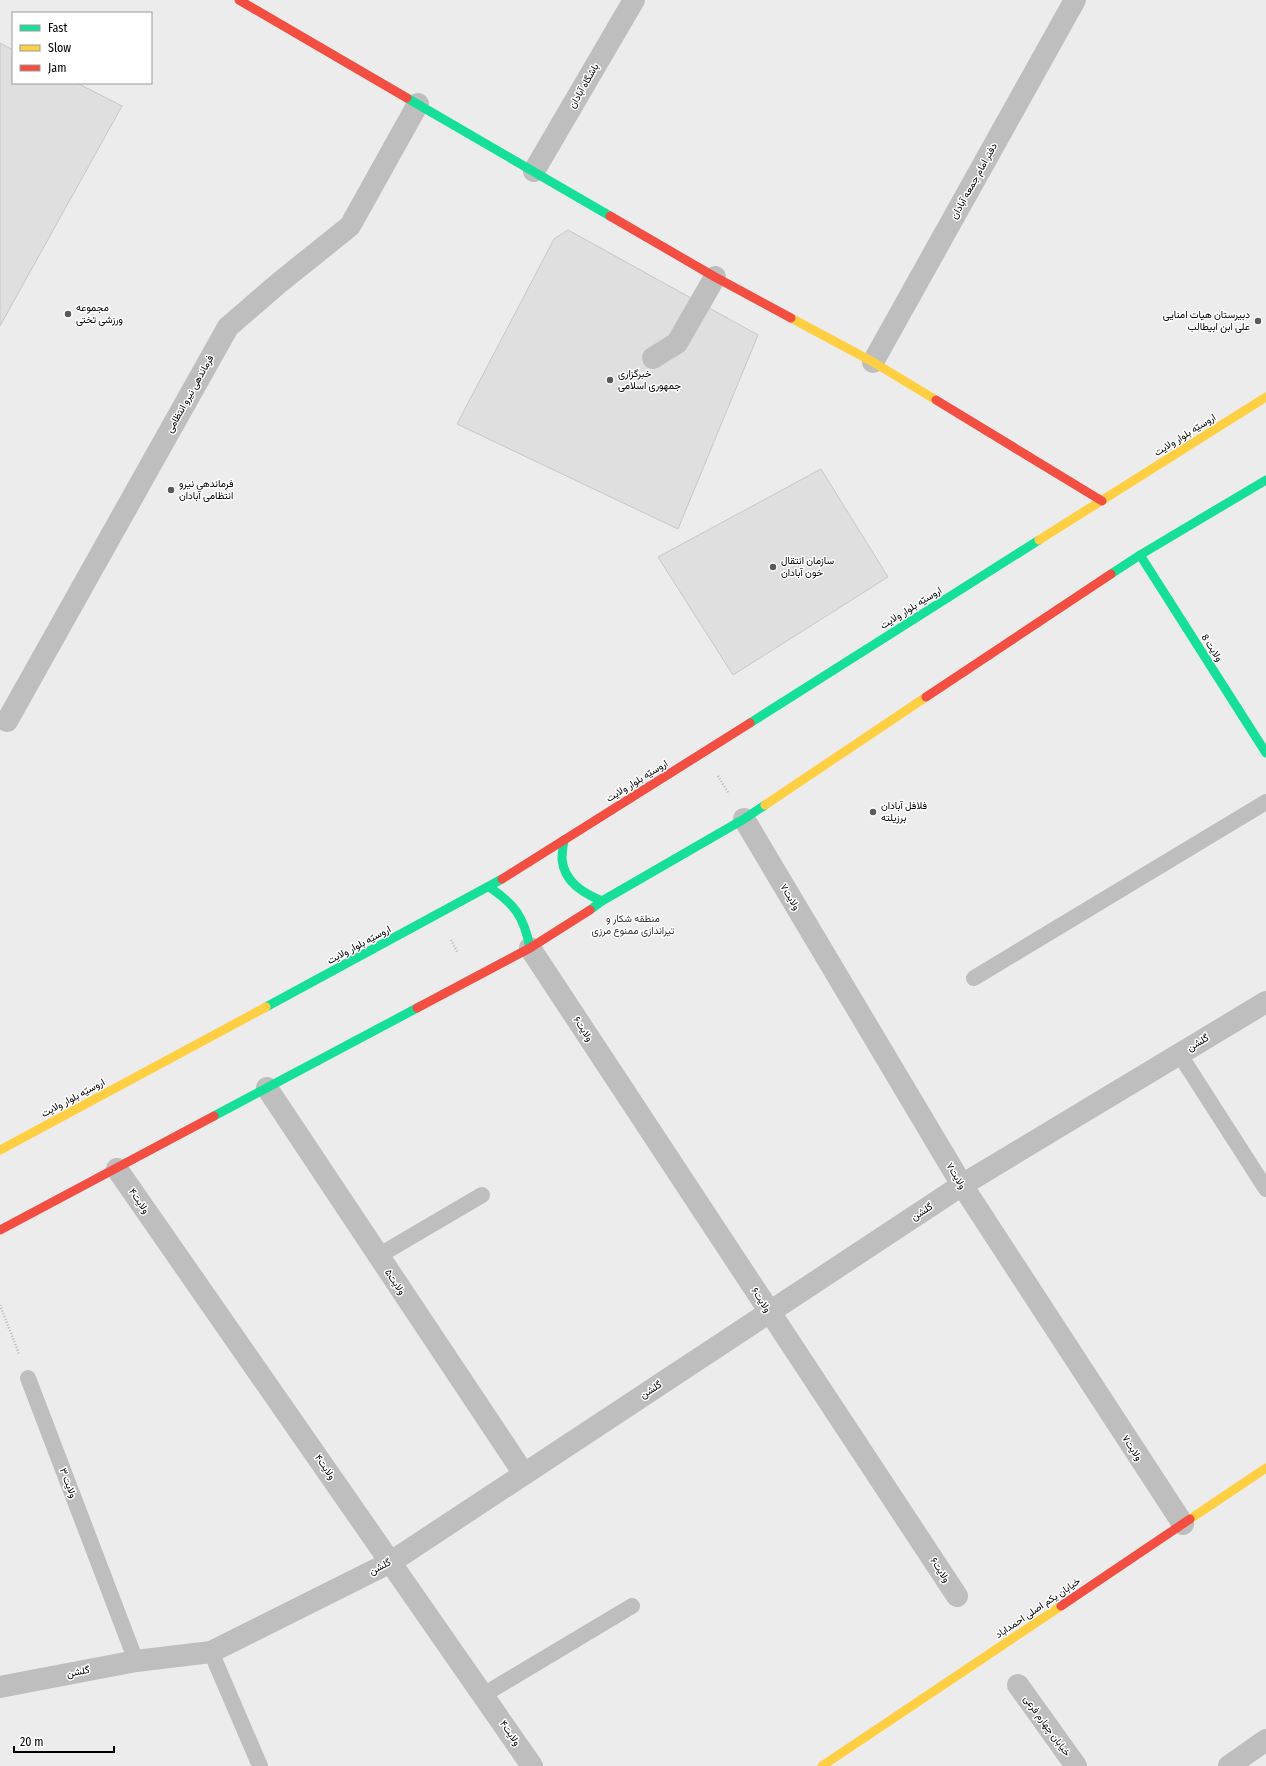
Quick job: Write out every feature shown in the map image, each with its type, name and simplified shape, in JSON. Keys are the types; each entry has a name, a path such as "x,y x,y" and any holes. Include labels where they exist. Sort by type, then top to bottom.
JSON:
{"main road":[{"path":"239,0 715,277 873,362 1102,501"},
{"name":"اروسیّه بلوار ولایت","path":"0,1150 489,888 1266,397"},
{"path":"0,1230 530,948 573,922 602,901 744,819 1140,555 1266,480"},
{"name":"ولایت 8","path":"1140,555 1266,753"},
{"path":"564,840 562,860 569,879 583,893 602,901"},
{"path":"489,888 506,898 518,912 527,929 530,948"},
{"name":"خیابان یکم اصلی احمداباد","path":"822,1766 1266,1468"}],"street":[{"name":"باشگاه آبادان","path":"534,171 634,0"},
{"name":"دفتر امام جمعه آبادان","path":"873,362 1076,0"},
{"name":"فرماندهی نیرو انتظامی","path":"7,721 228,327 278,283 350,226 418,104"},
{"path":"653,358 677,344 715,277"},
{"name":"ولایت۷","path":"744,819 962,1185 1183,1524"},
{"name":"ولایت۶","path":"530,948 957,1596"},
{"name":"گلشن","path":"0,1687 136,1661 211,1652 391,1562 962,1185 1266,1002"},
{"name":"ولایت۵","path":"267,1088 524,1474"},
{"name":"ولایت۴","path":"117,1169 532,1766"},
{"name":"خیابان چهارم فرعی","path":"1018,1685 1076,1766"},
{"path":"1229,1766 1266,1740"}],"lane":[{"path":"974,978 1266,802"},
{"path":"1180,1054 1266,1189"},
{"path":"378,1256 482,1195"},
{"name":"ولایت ۳","path":"28,1378 136,1661"},
{"path":"483,1695 632,1606"},
{"path":"211,1652 260,1766"}],"path":[{"path":"704,752 744,819"},
{"path":"438,914 471,980"},
{"path":"0,1304 28,1378"}],"green space":[{"name":"منطقه شکار و تیراندازی ممنوع مرزی","path":"0,0 1266,0 1266,1766 0,1766"}],"building":[{"path":"0,43 12,49 12,84 79,84 122,106 0,326"},
{"name":"خبرگزاری جمهوری اسلامی","path":"568,230 758,335 678,529 457,424 554,239"},
{"name":"سازمان انتقال خون آبادان","path":"821,469 888,577 733,675 658,557"}],"traffic: fast":[{"path":"407,98 610,216"},
{"path":"1111,574 1140,555 1266,480"},
{"path":"750,723 1039,540"},
{"path":"1140,555 1266,753"},
{"path":"590,910 602,901 744,819 765,805"},
{"path":"564,840 562,859 566,874 576,886 602,901"},
{"path":"266,1007 502,879"},
{"path":"489,887 506,899 517,912 525,928 530,948"},
{"path":"214,1116 417,1008"}],"traffic: slow":[{"path":"791,318 873,362 936,400"},
{"path":"1039,540 1266,397"},
{"path":"765,805 926,697"},
{"path":"0,1150 266,1007"},
{"path":"1190,1519 1266,1468"},
{"path":"822,1766 1061,1606"}],"traffic: jam":[{"path":"239,0 407,98"},
{"path":"610,216 715,277 791,318"},
{"path":"936,400 1102,501"},
{"path":"926,697 1111,574"},
{"path":"502,879 750,723"},
{"path":"417,1008 530,948 590,910"},
{"path":"0,1230 214,1116"},
{"path":"1061,1606 1190,1519"}],"place":[{"name":"مجموعه ورزشی تختی","path":"68,314"},
{"name":"دبیرستان هیات امنایی علی ابن ابیطالب","path":"1258,321"},
{"name":"خبرگزاری جمهوری اسلامی","path":"610,380"},
{"name":"فرماندهی نیرو انتظامی آبادان","path":"171,490"},
{"name":"سازمان انتقال خون آبادان","path":"773,567"},
{"name":"فلافل آبادان برزیلته","path":"873,812"}]}
